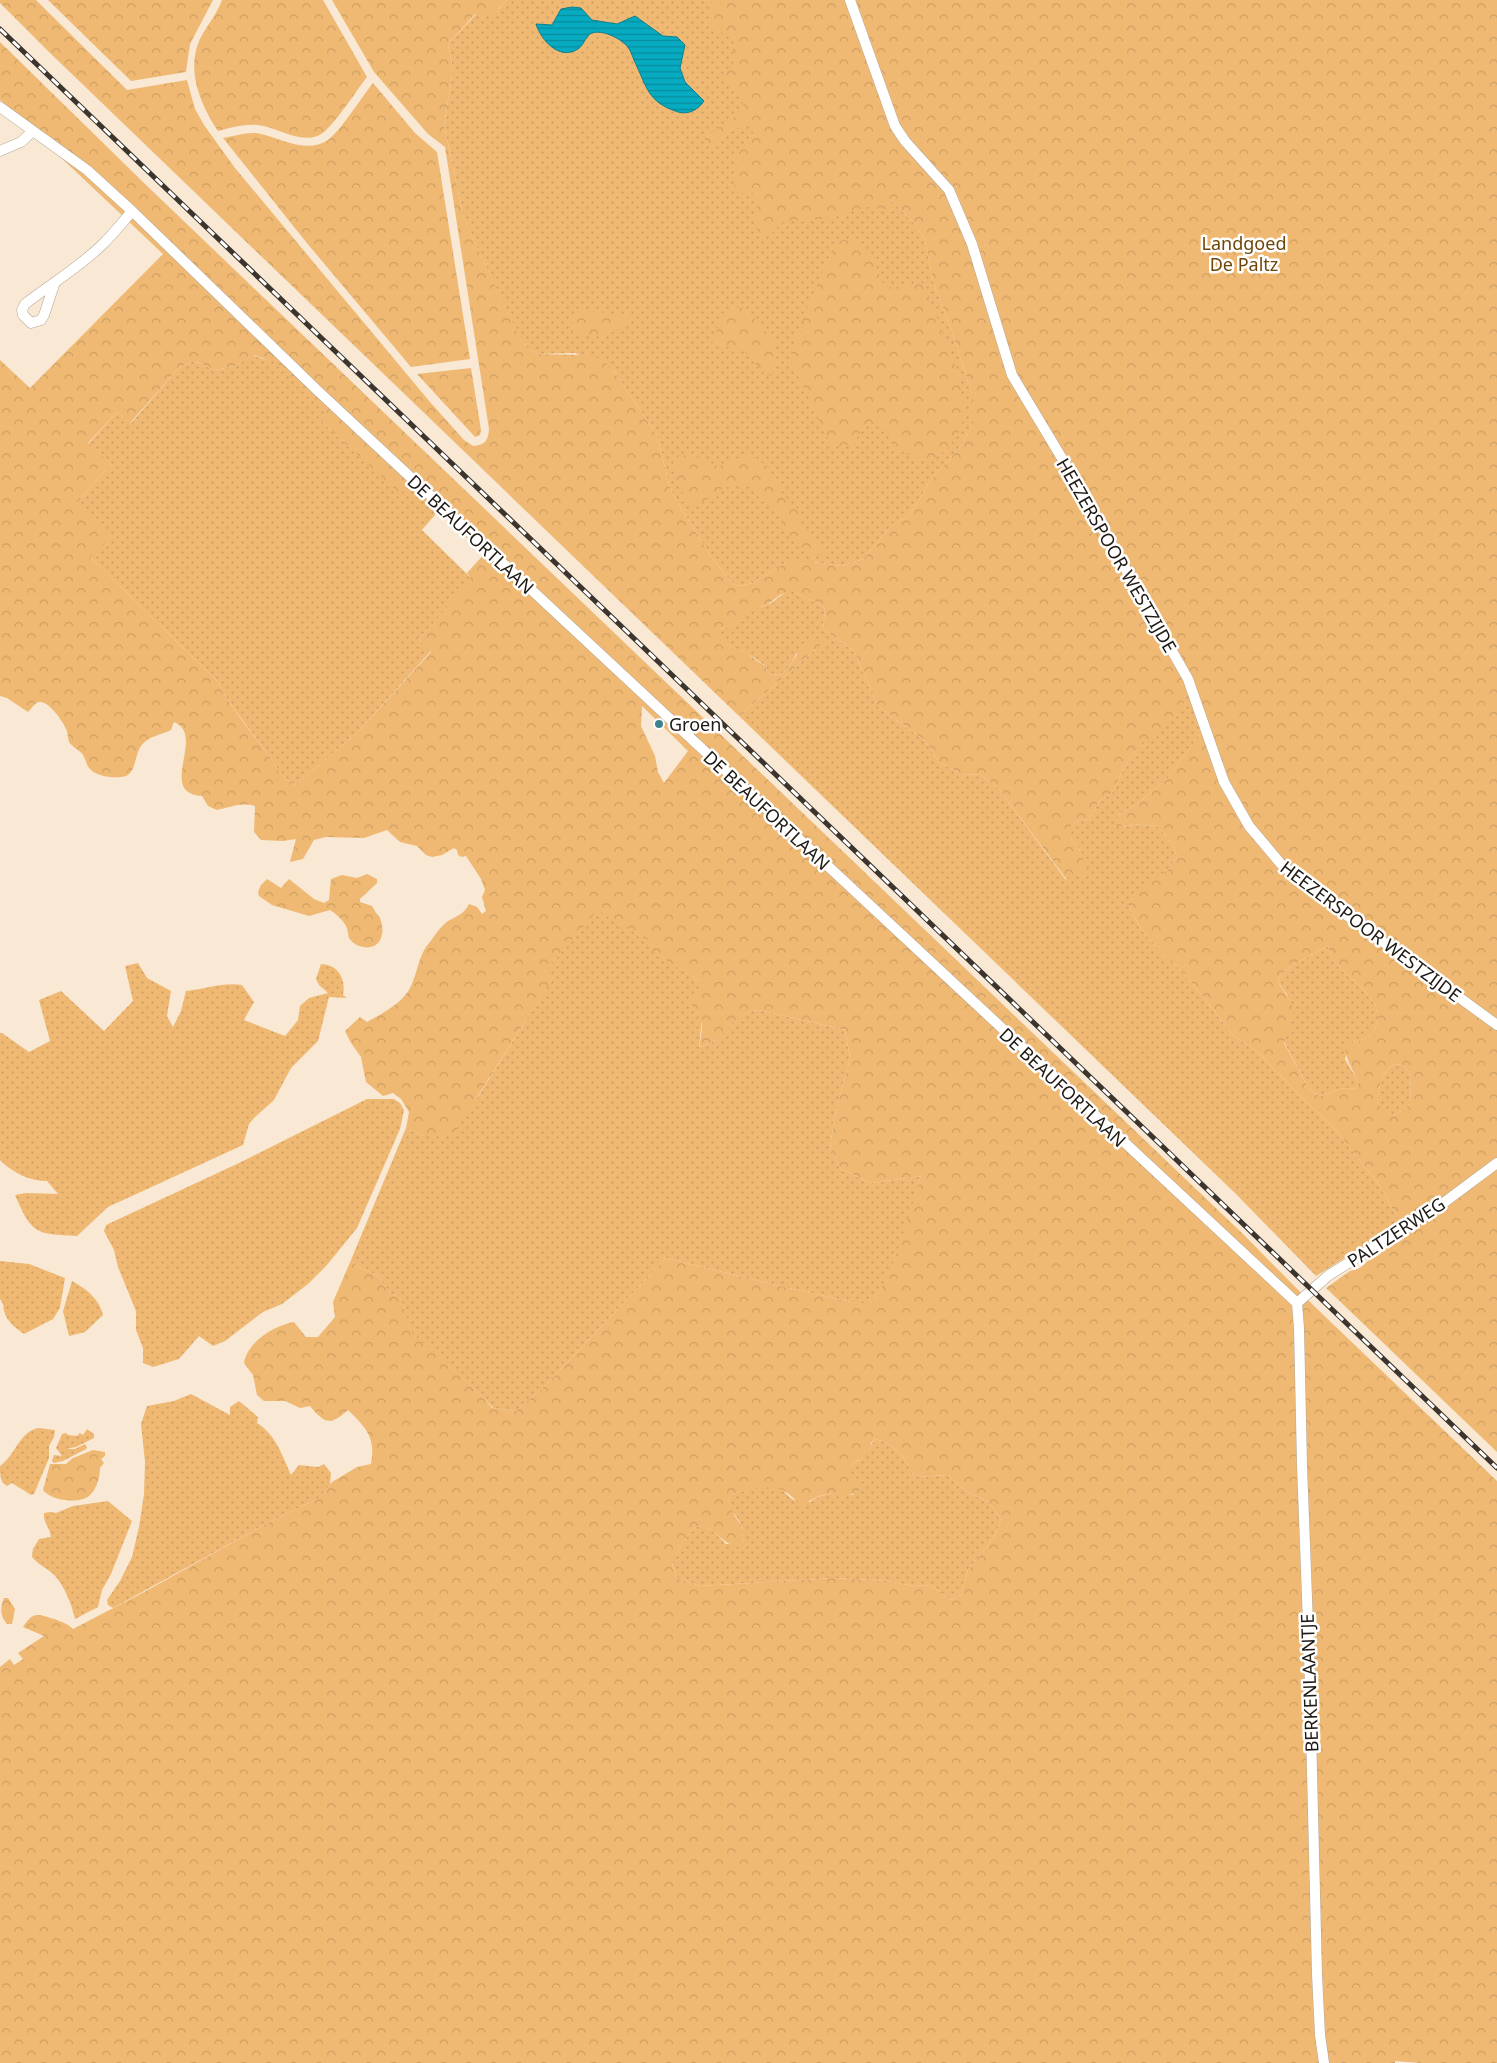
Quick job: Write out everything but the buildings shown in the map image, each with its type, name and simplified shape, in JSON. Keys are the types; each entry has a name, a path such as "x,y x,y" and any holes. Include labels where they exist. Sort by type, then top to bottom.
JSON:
{"street":[{"name":"HEEZERSPOOR WESTZIJDE","path":"850,0 895,126 905,141 949,190 955,203 972,244 1012,375 1083,494 1188,679 1224,782 1249,826 1281,864 1312,890 1497,1024"},
{"name":"DE BEAUFORTLAAN","path":"0,107 87,170 132,211 318,391 1297,1303"},
{"path":"0,151 21,142 33,131"},
{"path":"54,282 99,248 132,211"},
{"name":"PALTZERWEG","path":"1297,1303 1329,1275 1438,1207 1497,1163"},
{"name":"BERKENLAANTJE","path":"1297,1303 1309,1650 1317,1974 1320,2035 1324,2063"}],"green space":[{"name":"Landgoed De Paltz","path":"0,0 36,0 127,90 187,80 195,109 204,125 235,168 430,402 464,440 473,446 485,442 489,429 445,147 428,134 374,72 332,0 507,0 489,15 480,16 475,14 448,44 453,70 444,125 464,219 518,334 527,348 537,354 588,355 601,359 613,370 657,435 670,488 679,505 710,555 730,581 738,586 753,583 787,562 813,562 842,566 863,559 893,524 908,516 929,482 959,448 969,432 972,422 972,394 933,281 925,240 914,223 891,200 895,210 868,207 824,219 784,221 769,236 759,234 756,224 757,203 754,193 736,193 734,183 737,170 736,152 755,137 747,122 710,145 704,138 745,110 741,97 724,78 723,72 733,66 733,39 713,27 708,14 713,0 1497,0 1497,1452 1326,1288 1350,1271 1360,1268 1399,1240 1402,1226 1380,1186 1335,1129 1259,1053 1234,1036 1184,973 1164,955 1141,929 1128,905 1136,890 1167,871 1177,857 1172,843 1157,826 1140,824 1122,827 1113,825 1119,815 1137,804 1168,778 1202,731 1188,689 1186,698 1178,712 1144,740 1127,762 1112,793 1099,801 1089,820 1081,819 1071,826 1071,839 1079,849 1088,871 1074,877 1068,876 1067,880 998,788 981,775 961,774 939,762 925,741 878,706 854,651 823,629 825,610 823,606 795,592 787,592 767,605 751,610 730,628 719,628 725,643 745,652 766,666 767,672 774,675 780,675 790,666 806,641 820,639 824,642 739,716 0,3","holes":["1328,946 1336,964 1373,1001 1377,1009 1378,1018 1375,1028 1368,1037 1350,1042 1345,1048 1358,1085 1355,1089 1345,1088 1319,1096 1309,1089 1284,1043 1293,1011 1291,1002 1278,978 1291,966","1394,1064 1403,1065 1411,1075 1410,1104 1395,1115 1382,1109 1377,1101 1380,1085 1386,1071"]},
{"path":"48,0 213,0 190,44 186,72 131,81"},
{"path":"222,0 323,0 367,77 324,132 308,138 290,135 257,125 237,126 218,131 200,98 194,61 201,37"},
{"path":"507,0 853,0 889,198 914,223 925,240 933,281 972,394 972,422 969,432 959,448 929,482 908,516 893,524 863,559 842,566 813,562 787,562 753,583 738,586 730,581 710,555 679,505 670,488 657,435 613,370 575,353 537,354 527,348 518,335 464,219 444,125 453,70 448,44 476,14 499,9"},
{"path":"0,42 145,184 1244,1235 1313,1305 1497,1481 1497,2063 1420,2063 1395,2061 1395,2063 0,2063 0,1667 10,1659 14,1665 23,1659 18,1653 44,1636 23,1627 30,1618 37,1615 62,1622 73,1629 146,1591 266,1524 319,1498 332,1482 357,1467 371,1464 371,1440 365,1428 348,1410 337,1419 328,1421 310,1406 300,1408 285,1401 264,1401 257,1395 253,1375 244,1363 250,1348 256,1342 271,1331 294,1322 306,1337 318,1337 335,1317 333,1302 351,1260 360,1268 377,1275 390,1293 400,1298 413,1334 483,1397 492,1408 516,1411 547,1384 666,1258 856,1303 870,1303 886,1279 893,1262 921,1176 871,1183 841,1169 830,1148 834,1119 850,1058 845,1030 759,1010 745,1014 714,1041 699,1047 702,1029 701,1018 699,1013 690,1004 703,983 650,950 652,943 598,910 544,972 554,976 453,1135 424,1136 406,1128 409,1112 401,1099 393,1093 383,1096 366,1082 361,1057 345,1031 360,1017 367,1022 402,999 410,988 426,947 445,923 463,912 469,904 477,907 482,914 486,911 482,897 485,890 481,879 466,856 458,855 457,850 454,848 442,855 432,857 426,855 417,846 400,842 387,830 364,838 326,837 314,840 303,859 290,862 296,839 283,841 261,840 254,832 255,806 240,805 217,810 208,806 202,796 189,792 183,785 182,775 186,739 183,729 174,722 171,730 151,738 141,746 134,767 129,774 122,777 107,777 93,772 82,753 69,742 63,723 51,708 43,702 39,702 28,712 7,698 0,696 0,360 30,388 163,254 0,100","holes":["254,355 275,361 326,409 320,420 400,494 409,486 440,509 486,552 467,573 470,577 469,583 419,639 431,652 356,734 295,785 285,778 278,769 233,708 217,681 90,557 111,538 77,503 111,464 88,443 117,412 130,423 178,369 184,365 197,362 215,370 235,366","642,706 688,751 664,783 658,772 655,756 641,726","875,1439 885,1442 894,1448 916,1477 948,1475 967,1492 989,1502 1001,1520 994,1537 968,1570 961,1595 951,1600 930,1585 914,1586 887,1581 835,1578 700,1586 677,1578 672,1564 685,1539 695,1527 702,1527 713,1531 731,1545 737,1547 743,1544 743,1531 729,1505 728,1499 732,1496 745,1490 766,1487 779,1489 802,1505 824,1495 859,1492 859,1488 852,1481 849,1472 852,1464 870,1453 871,1443"]},
{"path":"373,83 415,133 437,152 470,359 411,367 306,242 223,138 257,133 303,146 320,144 328,140 339,129"},
{"path":"851,238 858,241 869,252 884,286 895,288 924,283 950,350 961,386 963,419 959,431 952,442 944,452 935,458 928,460 920,459 901,451 893,445 884,430 873,423 864,427 853,444 832,447 790,359 796,337 801,335 805,325 802,320 833,248 840,241"},
{"path":"731,307 742,308 757,321 774,341 776,360 772,376 763,372 750,356 742,351 712,344 722,314"},
{"path":"581,310 622,315 631,314 619,329 613,332 579,337 571,332 572,317"},
{"path":"253,355 263,359 275,360 327,409 320,420 400,493 409,486 440,509 422,530 470,577 470,583 419,639 431,651 356,734 295,785 285,778 278,769 233,708 217,681 90,557 77,503 111,464 88,444 117,412 131,423 178,369 184,365 197,362 215,370 235,366"},
{"path":"471,368 481,430 480,435 475,437 417,374"},
{"path":"682,455 699,458 717,466 725,465 738,458 747,456 757,459 768,467 784,497 798,509 801,523 832,556 806,553 788,533 768,500 762,494 747,486 730,486 720,490 692,509 678,485 672,456"},
{"path":"787,592 795,592 823,606 825,610 823,629 854,651 878,706 925,741 939,762 961,774 981,775 998,788 1066,880 1068,876 1087,871 1079,849 1071,839 1071,826 1081,819 1089,820 1099,801 1112,793 1127,762 1144,739 1158,730 1188,688 1202,731 1168,778 1137,804 1119,815 1114,825 1122,827 1140,824 1157,826 1172,843 1177,857 1167,871 1154,880 1128,905 1141,929 1164,955 1184,973 1234,1036 1259,1053 1335,1129 1380,1186 1402,1226 1378,1237 1316,1276 1236,1194 739,716 824,642 796,654 789,668 781,674 772,675 767,672 766,666 744,652 729,646 721,639 719,628 732,625 751,610 770,604"},
{"path":"367,874 377,879 377,883 360,899 360,902 372,906 382,924 381,938 371,947 361,947 352,942 345,924 330,910 309,916 272,905 259,896 258,892 261,885 267,879 281,888 289,879 314,899 324,903 329,900 331,879 342,875 357,878"},
{"path":"598,909 652,943 651,950 703,983 696,1009 702,1018 699,1047 714,1041 739,1017 751,1011 759,1010 845,1030 850,1058 834,1119 830,1148 841,1169 871,1183 921,1176 894,1262 878,1293 870,1303 856,1303 666,1258 547,1384 516,1411 493,1408 412,1334 400,1298 390,1293 377,1275 360,1268 351,1260 406,1128 424,1136 477,1098 553,977 544,972"},
{"path":"1328,946 1336,964 1373,1001 1377,1009 1378,1018 1375,1028 1368,1037 1350,1042 1345,1059 1356,1078 1358,1085 1355,1089 1345,1088 1319,1096 1309,1089 1284,1042 1290,1016 1290,1005 1289,999 1278,978 1291,966"},
{"path":"138,963 147,978 171,991 167,1016 173,1027 181,1011 186,991 235,984 242,985 254,1002 244,1020 285,1036 298,1020 300,1006 309,998 328,993 319,985 316,979 321,964 337,970 342,978 343,995 347,998 329,997 318,1041 291,1068 274,1100 249,1124 243,1145 108,1207 77,1236 43,1232 31,1225 15,1195 26,1193 58,1194 47,1181 34,1180 22,1175 10,1169 0,1160 0,1033 29,1052 50,1041 39,1000 61,991 104,1031 133,1001 125,966"},
{"path":"1394,1064 1403,1065 1411,1075 1410,1104 1395,1115 1382,1110 1377,1101 1380,1085 1386,1071"},
{"path":"367,1099 394,1099 400,1103 404,1110 400,1129 357,1228 327,1265 308,1284 282,1304 263,1312 225,1341 213,1346 199,1336 179,1359 153,1367 143,1363 143,1348 136,1330 136,1311 118,1267 114,1250 104,1231 106,1225 239,1163"},
{"path":"0,1261 29,1264 65,1278 60,1308 53,1319 24,1334 12,1324 5,1315 0,1299"},
{"path":"72,1281 95,1299 103,1315 85,1332 69,1336 63,1311"},
{"path":"191,1394 230,1415 230,1407 239,1401 258,1417 257,1423 274,1439 291,1475 299,1465 318,1467 324,1464 331,1473 330,1485 319,1498 266,1524 113,1608 108,1605 107,1600 120,1581 132,1557 139,1527 144,1494 145,1462 141,1424 147,1406 174,1401"},
{"path":"39,1428 55,1430 54,1437 49,1446 49,1458 34,1494 31,1495 12,1483 7,1486 1,1478 0,1466 10,1456 22,1438 32,1430"},
{"path":"87,1429 94,1434 94,1438 76,1447 66,1449 75,1449 85,1444 86,1449 63,1461 54,1463 52,1461 54,1455 62,1456 56,1448 62,1434 66,1433 77,1436 80,1433 83,1435"},
{"path":"875,1439 885,1442 897,1451 916,1477 948,1475 967,1492 989,1502 1001,1520 994,1537 968,1570 961,1595 951,1600 930,1585 914,1586 887,1581 835,1578 700,1586 677,1578 672,1563 685,1539 695,1527 709,1529 726,1544 743,1544 744,1539 741,1525 729,1508 728,1499 732,1496 744,1490 765,1487 778,1488 796,1501 810,1502 820,1496 830,1494 853,1495 859,1488 851,1481 848,1472 852,1464 862,1458"},
{"path":"93,1450 105,1452 105,1456 101,1459 104,1463 100,1468 98,1482 91,1494 81,1500 67,1500 53,1497 43,1490 50,1464 66,1464 73,1458"},
{"path":"108,1501 132,1521 111,1574 102,1590 98,1607 75,1619 63,1587 51,1572 32,1557 33,1549 39,1539 51,1537 44,1513 56,1513 73,1506"},
{"path":"4,1598 8,1598 15,1609 12,1624 7,1624 2,1615 1,1609"}],"water":[{"path":"581,8 592,20 617,24 635,16 663,36 677,37 685,45 680,68 685,82 704,101 702,104 696,109 685,113 668,108 660,103 645,86 628,47 610,35 594,32 590,34 580,48 571,52 558,51 552,47 546,42 536,24 552,25 561,9"}],"railway":[{"path":"0,29 1497,1468"}],"place":[{"name":"Groen","path":"659,724"}]}
